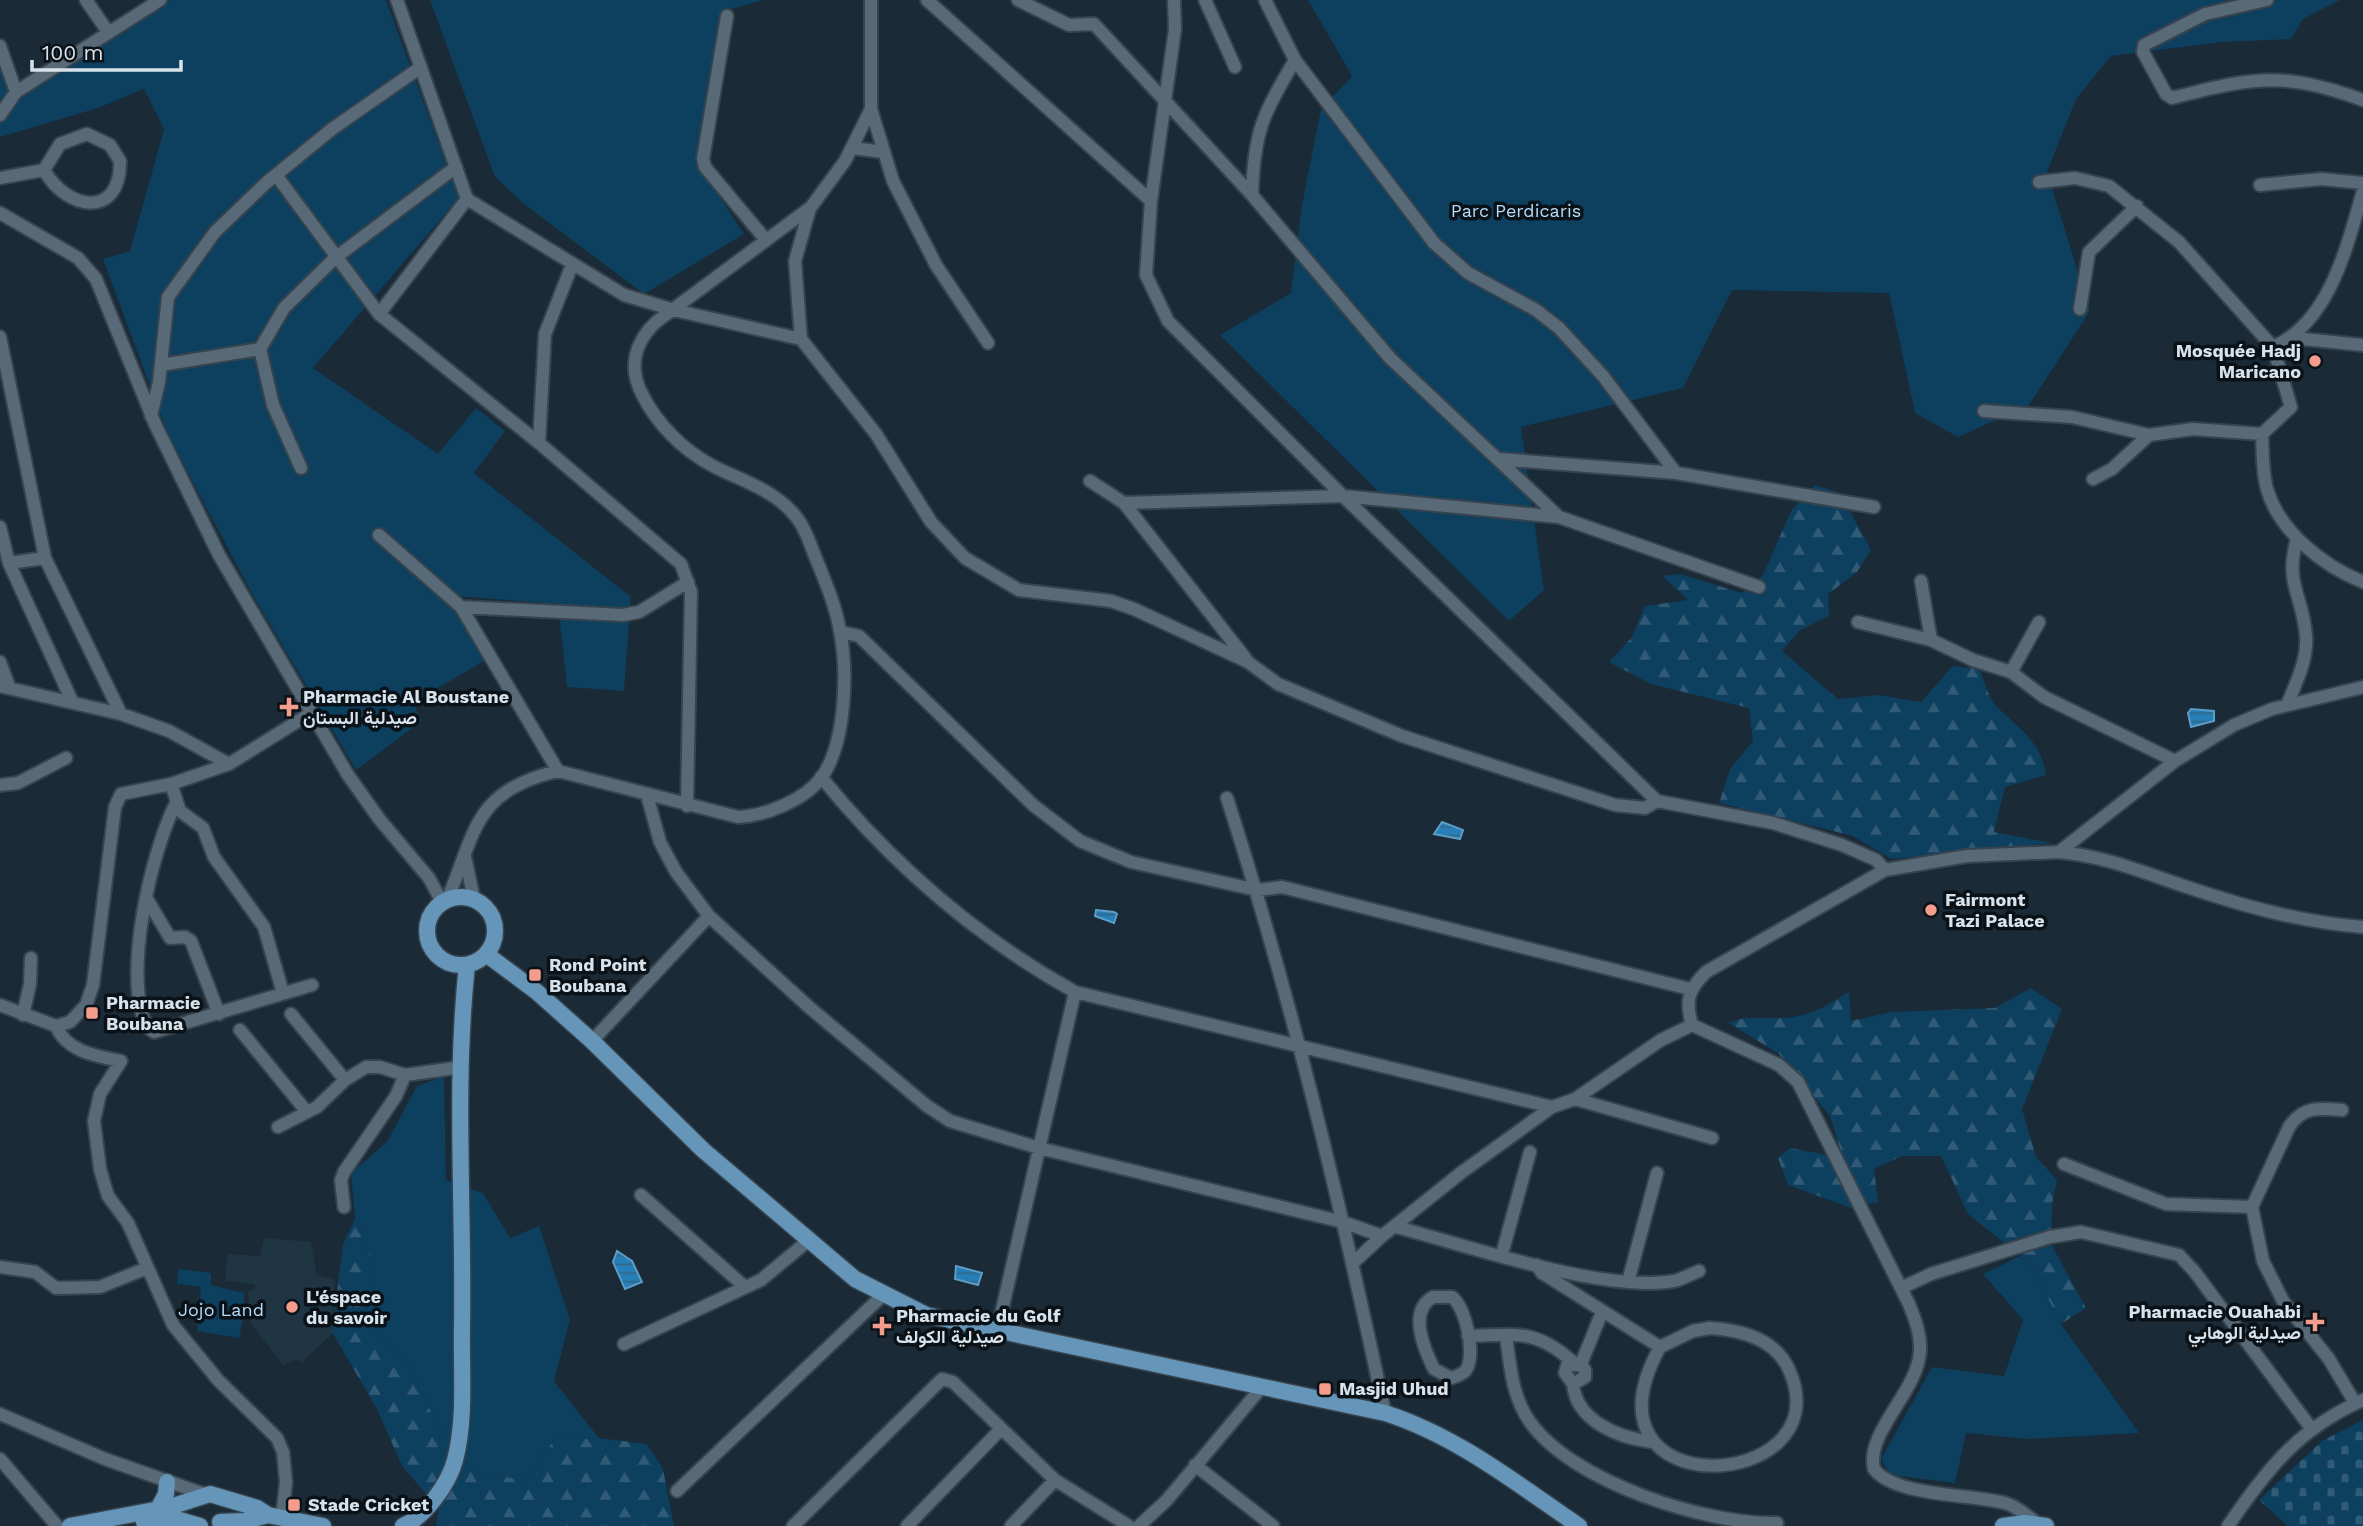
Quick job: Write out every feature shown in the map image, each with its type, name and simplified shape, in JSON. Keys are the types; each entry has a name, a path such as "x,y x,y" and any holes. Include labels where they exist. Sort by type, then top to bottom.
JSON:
{"main road":[{"path":"459,964 435,953 426,932 433,910 445,900 461,896 483,904 494,922 490,949"},
{"path":"459,964 490,949"},
{"path":"490,949 592,1041 703,1150 855,1279 883,1295 926,1315 996,1332 1385,1413 1423,1425 1452,1441 1579,1526"},
{"path":"410,1525 437,1494 455,1462 461,1420 464,1220 463,1002 459,964"},
{"path":"158,1509 164,1499 167,1482"},
{"path":"206,1498 225,1510 218,1524"},
{"path":"198,1525 190,1513 206,1498"},
{"path":"70,1526 206,1498 257,1508 275,1517 323,1526"},
{"path":"218,1524 275,1517"},
{"path":"120,1526 165,1519 198,1525"},
{"path":"2003,1526 2042,1525"}],"street":[{"path":"86,0 108,32"},
{"path":"0,115 16,92 160,0"},
{"path":"397,0 467,199 511,223 572,265 624,295 674,310 801,339"},
{"path":"871,0 872,109 883,152 913,225 988,343"},
{"path":"927,0 1151,201"},
{"path":"1018,0 1069,24 1094,24 1252,195 1390,358 1559,517"},
{"path":"1174,0 1175,29 1151,201 1146,275 1168,321 1343,496 1657,800 1773,823 1842,845 1876,860 1885,870"},
{"path":"1205,0 1235,67"},
{"path":"1265,0 1295,60 1433,243 1468,273 1536,310 1559,328 1603,376 1676,472"},
{"path":"2267,0 2198,17 2144,45 2143,52 2166,94 2172,98 2237,82 2274,79 2305,81 2363,100"},
{"path":"727,16 703,159 705,167 766,240"},
{"path":"0,46 16,92"},
{"path":"1252,195 1255,143 1261,122 1295,60"},
{"path":"151,416 161,365 168,297 215,232 276,175 332,129 421,67"},
{"path":"0,214 78,258 96,279 151,416 219,555 348,775 380,820 445,900 465,857 471,831 491,804 516,784 558,771 687,806 738,817 757,817 778,809 821,778 839,736 844,676 841,632 828,587 798,518 765,491 712,466 681,446 642,395 635,369 636,352 643,335 811,207 853,148 872,109"},
{"path":"0,178 44,170 60,144 87,134 110,145 120,161 118,183 111,193 89,204 79,204 57,190 44,170"},
{"path":"853,148 883,152"},
{"path":"301,468 273,405 260,349 284,308 335,258 456,167"},
{"path":"276,175 379,314 675,556 691,592 687,806"},
{"path":"2260,185 2321,178 2363,183"},
{"path":"1983,411 2072,417 2149,435 2193,429 2262,434 2291,407 2273,346 2192,255 2137,206 2109,186 2088,180 2039,182"},
{"path":"2293,338 2313,313 2340,265 2363,191"},
{"path":"379,314 467,199"},
{"path":"2080,309 2089,252 2137,206"},
{"path":"811,207 795,261 801,339 876,434 931,522 975,566 1019,590 1111,601 1248,662 1278,684 1402,736 1615,805 1645,808 1657,800"},
{"path":"539,443 545,334 572,265"},
{"path":"0,337 45,558 121,714"},
{"path":"2273,346 2293,338 2363,345"},
{"path":"161,365 260,349"},
{"path":"2262,434 2267,490 2276,509 2297,539 2363,582"},
{"path":"2093,479 2112,469 2149,435"},
{"path":"1499,459 1676,472 1874,507"},
{"path":"1090,481 1124,503 1248,662"},
{"path":"1124,503 1343,496 1559,517 1759,587"},
{"path":"0,527 9,563 72,701"},
{"path":"379,535 461,607 558,771"},
{"path":"2287,705 2298,677 2306,638 2292,578 2291,562 2297,539"},
{"path":"9,563 45,558"},
{"path":"1921,581 1931,640"},
{"path":"461,607 623,615 639,612 688,582"},
{"path":"1858,622 1931,640 1973,660 2011,671 2044,697 2175,761"},
{"path":"2011,671 2039,622"},
{"path":"841,632 859,636 1032,805 1080,841 1131,862 1257,890 1282,887 1690,989"},
{"path":"0,662 5,686 121,714 169,731 229,764"},
{"path":"2059,852 2175,761 2234,725 2287,705 2363,687"},
{"path":"0,1005 56,1026 70,1022 86,1005 93,985 117,800 126,791 172,784 229,764 311,713"},
{"path":"0,785 18,783 66,758"},
{"path":"821,778 862,828 936,897 1021,962 1075,992 1552,1107"},
{"path":"172,784 176,803 189,820 202,828 214,857 258,917 268,938 283,993"},
{"path":"648,794 660,842 676,872 709,916 810,1008 926,1106 950,1121 1039,1148 1343,1222 1382,1236"},
{"path":"1227,798 1257,890 1299,1044 1353,1263 1385,1413"},
{"path":"176,803 152,861 136,974 147,1027 154,1032 312,985"},
{"path":"2042,1525 2005,1503 1954,1498 1885,1480 1874,1469 1874,1448 1908,1390 1920,1352 1915,1320 1798,1082 1779,1065 1692,1025 1687,1008 1690,989 1706,972 1885,870 1967,856 2059,852 2087,855 2300,921 2363,927"},
{"path":"465,857 474,899"},
{"path":"147,899 170,938 185,937 191,941 219,1014"},
{"path":"592,1041 709,916"},
{"path":"23,1015 31,958"},
{"path":"996,1332 1075,992"},
{"path":"291,1014 345,1080"},
{"path":"1353,1263 1382,1236 1462,1172 1552,1107 1575,1099 1661,1040 1692,1025"},
{"path":"56,1026 61,1038 82,1052 121,1061 100,1094 94,1121 97,1154 108,1196 128,1223 173,1325 218,1380 277,1438 283,1452 286,1482 275,1517"},
{"path":"240,1030 307,1112"},
{"path":"278,1127 327,1099 345,1080 366,1067 405,1075 462,1067"},
{"path":"344,1207 341,1180 344,1172 396,1096 405,1075"},
{"path":"1575,1099 1712,1138"},
{"path":"2228,1526 2265,1473 2311,1428 2359,1401 2274,1287 2263,1261 2252,1207 2297,1115 2318,1108 2342,1110"},
{"path":"1502,1254 1530,1152"},
{"path":"2064,1164 2166,1204 2252,1207"},
{"path":"1628,1282 1657,1173"},
{"path":"641,1195 745,1287"},
{"path":"1396,1227 1537,1265 1628,1282 1677,1280 1699,1271"},
{"path":"1901,1288 1944,1270 2050,1237 2081,1232 2179,1255 2194,1270 2311,1428"},
{"path":"624,1344 761,1280 808,1240"},
{"path":"1537,1265 1542,1273 1660,1347"},
{"path":"0,1267 35,1272 56,1288 100,1287 147,1268"},
{"path":"677,1491 883,1295"},
{"path":"1433,1297 1452,1297 1462,1306 1468,1336 1470,1354 1467,1368 1451,1378 1438,1373 1430,1360 1418,1318 1421,1306 1433,1297"},
{"path":"1602,1312 1577,1364 1565,1373 1573,1384 1574,1396 1591,1417 1621,1436 1652,1442 1674,1459 1706,1466 1744,1464 1773,1448 1790,1426 1797,1395 1788,1367 1780,1355 1756,1337 1710,1328 1693,1331 1660,1347 1650,1364 1641,1400 1644,1422 1652,1442"},
{"path":"1506,1335 1512,1378 1524,1412 1545,1440 1578,1464 1628,1491 1722,1520 1750,1524 1777,1523"},
{"path":"1468,1336 1530,1335 1546,1341 1577,1364"},
{"path":"793,1526 942,1379 953,1382 1055,1480 1129,1526"},
{"path":"1139,1526 1167,1500 1261,1388"},
{"path":"0,1414 206,1498"},
{"path":"907,1526 1001,1429"},
{"path":"1195,1465 1273,1526"},
{"path":"2,1466 57,1526"},
{"path":"1011,1526 1055,1480"}],"shaded area":[{"path":"2191,709 2214,711 2214,721 2191,727 2188,713"},
{"path":"1442,822 1463,830 1460,839 1434,834"},
{"path":"1096,910 1117,914 1114,923 1095,916"},
{"name":"L'éspace du savoir","path":"264,1238 311,1242 317,1275 335,1280 333,1333 301,1363 298,1359 283,1365 250,1322 248,1291 255,1289 255,1284 225,1281 227,1254 260,1256"},
{"path":"617,1251 632,1261 642,1282 625,1289 613,1262"},
{"path":"956,1266 982,1273 978,1285 955,1279"}],"green space":[{"path":"169,0 386,0 459,198 313,368 438,454 476,408 505,431 474,473 631,597 624,691 567,687 558,604 455,596 484,661 413,703 422,721 356,770 251,592 168,435 103,259 130,251 164,129 144,89 98,108 0,137 0,59 9,82 26,83"},
{"path":"430,0 764,0 727,10 696,161 744,234 644,294 524,204 495,177"},
{"name":"Parc Perdicaris","path":"1308,0 2340,0 2303,19 2291,39 2222,42 2111,56 2076,99 2047,172 2090,311 2029,405 1958,437 1915,413 1889,293 1732,290 1683,388 1521,427 1544,590 1509,621 1220,335 1291,293 1302,205 1321,109 1352,76"},
{"path":"1815,485 1840,493 1871,550 1857,572 1828,594 1829,616 1800,630 1782,651 1838,699 1878,695 1921,702 1953,666 1979,669 1995,705 2034,744 2046,775 2005,787 1994,832 2051,843 1891,859 1853,836 1719,803 1730,769 1753,741 1749,708 1651,684 1609,662 1632,637 1645,606 1688,600 1662,576 1680,574 1742,593 1763,575 1791,511"},
{"path":"2031,988 2062,1009 2022,1109 2036,1157 2057,1180 2052,1204 2051,1244 2086,1308 2061,1324 2031,1264 1968,1214 1941,1156 1902,1156 1874,1169 1878,1202 1851,1208 1788,1185 1778,1158 1790,1148 1843,1158 1830,1116 1779,1054 1729,1023 1749,1018 1783,1018 1810,1013 1849,992 1851,1021 1892,1012 1995,1008"},
{"path":"444,1076 446,1180 483,1193 510,1238 539,1226 570,1320 554,1381 599,1438 554,1440 526,1481 475,1471 433,1416 406,1358 367,1324 370,1254 355,1218 351,1173 387,1142 417,1086"},
{"path":"355,1218 370,1254 367,1324 406,1358 433,1416 475,1471 526,1481 554,1440 599,1438 647,1444 663,1469 674,1526 436,1526 439,1509 402,1466 377,1409 332,1332 343,1245"},
{"path":"2020,1256 2031,1264 2061,1324 2139,1433 2027,1439 1966,1433 1955,1483 1890,1475 1881,1459 1932,1367 2004,1376 2023,1320 1983,1274"},
{"name":"Jojo Land","path":"179,1269 211,1273 211,1285 244,1293 244,1314 239,1338 197,1331 201,1287 177,1284"},
{"path":"2363,1420 2363,1526 2288,1526 2259,1500 2322,1441"}],"place":[{"name":"Mosquée Hadj Maricano","path":"2315,361"},
{"name":"Pharmacie Al Boustane صيدلية البستان","path":"289,707"},
{"name":"Fairmont Tazi Palace","path":"1931,910"},
{"name":"Rond Point Boubana","path":"535,975"},
{"name":"Pharmacie Boubana","path":"92,1013"},
{"name":"L'éspace du savoir","path":"292,1307"},
{"name":"Pharmacie Ouahabi صيدلية الوهابي","path":"2315,1322"},
{"name":"Pharmacie du Golf صيدلية الكولف","path":"882,1326"},
{"name":"Masjid Uhud","path":"1325,1389"},
{"name":"Stade Cricket","path":"294,1505"}]}
